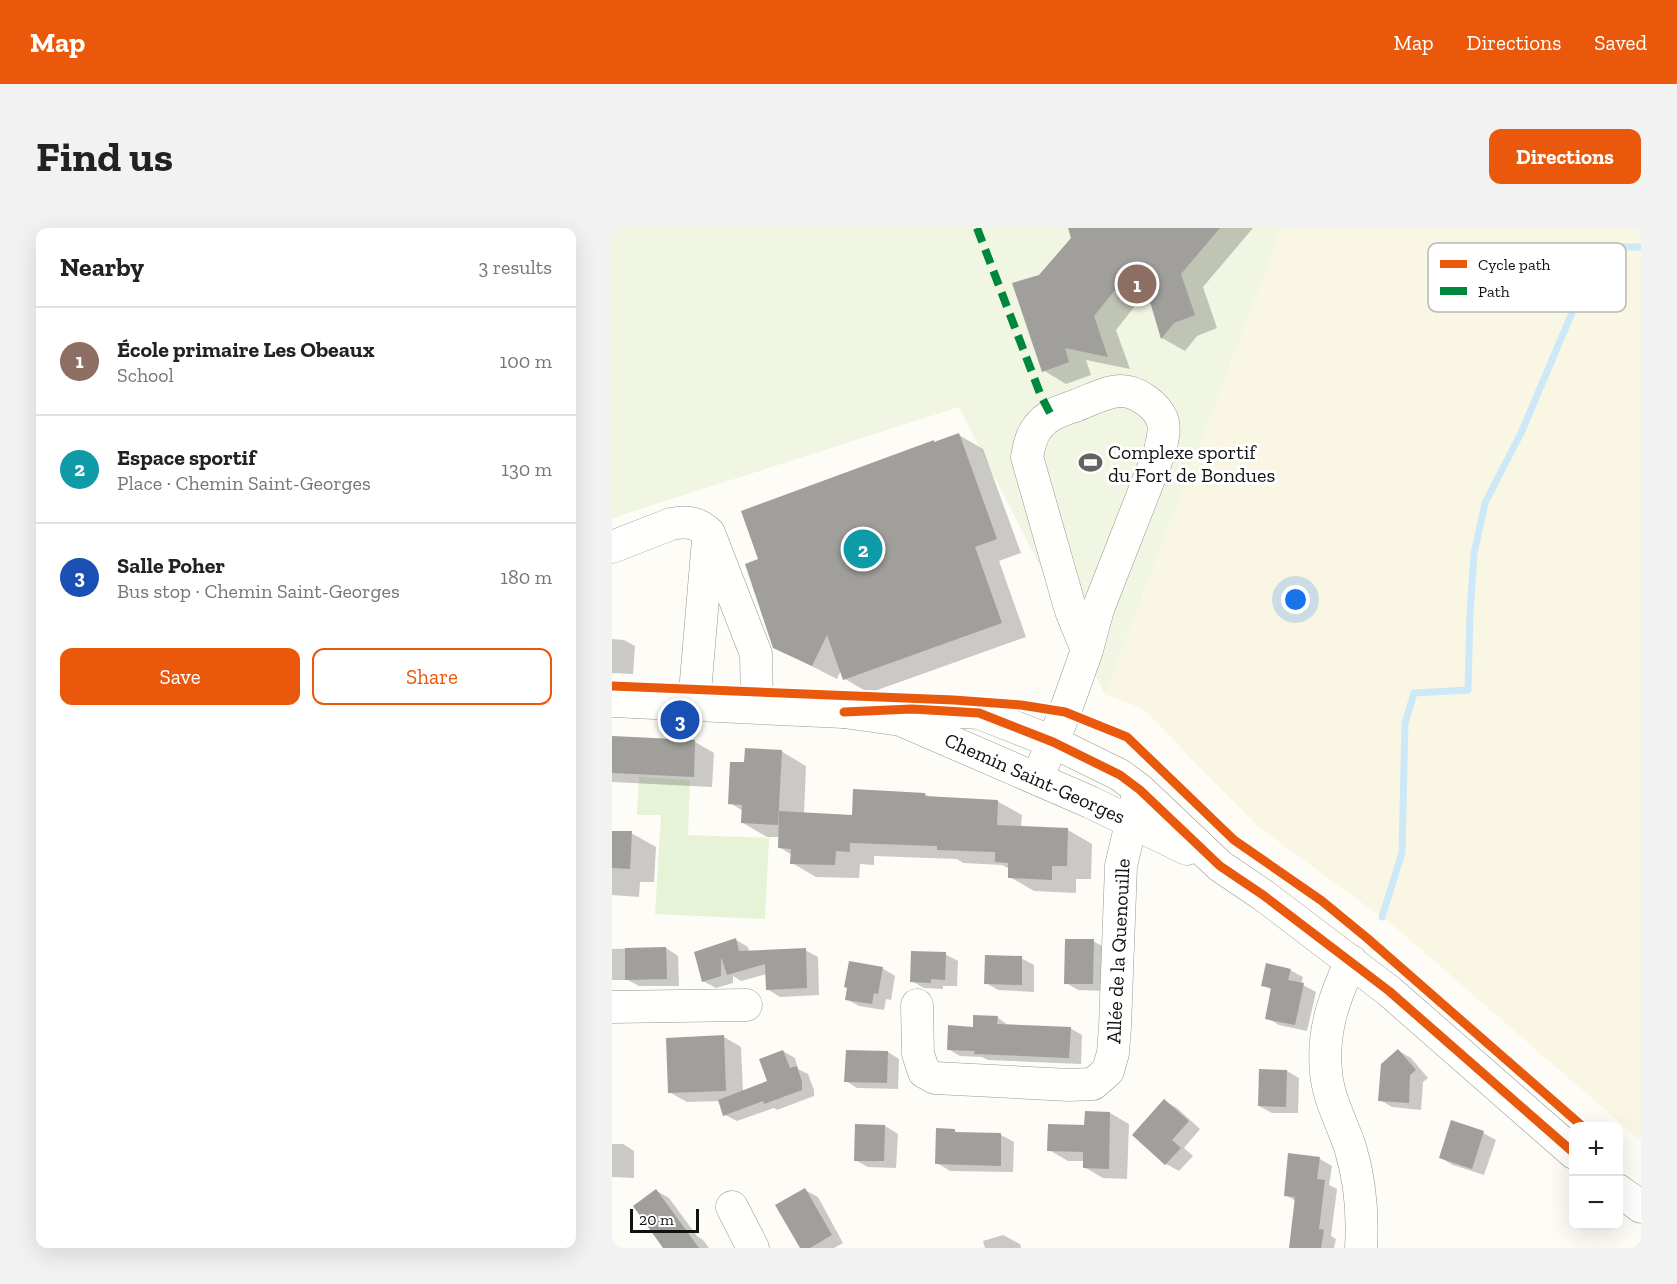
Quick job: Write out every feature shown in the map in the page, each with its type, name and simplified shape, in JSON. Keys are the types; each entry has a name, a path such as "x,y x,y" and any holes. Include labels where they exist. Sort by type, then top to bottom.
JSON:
{"street":[{"path":"1037,779 1087,650 1098,609 1160,451 1164,434 1162,420 1146,400 1123,391 1108,393 1050,415 1038,426 1030,442 1027,457 1071,611 1087,650"},
{"path":"612,547 681,522 697,525 709,533 756,654 757,707"},
{"path":"694,704 709,533"},
{"name":"Chemin Saint-Georges","path":"612,700 844,712 884,716 912,723 1131,820 1220,866"},
{"name":"Chemin Saint-Georges","path":"844,712 912,709 979,713 1053,742 1104,766 1140,790 1220,866 1351,961 1444,1038 1569,1149"},
{"name":"Allée de la Quenouille","path":"917,1005 918,1054 924,1072 935,1078 1069,1085 1093,1084 1108,1071 1113,1053 1121,866 1140,790"},
{"path":"1351,961 1330,1011 1325,1057 1326,1076 1332,1098 1355,1166 1361,1216 1361,1248"},
{"path":"612,1007 746,1005"},
{"path":"1623,1194 1641,1207"},
{"path":"732,1207 753,1248"}],"shaded area":[{"path":"1282,228 1641,228 1641,1141 1623,1125 1623,1122 1619,1122 1396,928 1256,825 1143,709 1105,694"}],"green space":[{"name":"Complexe sportif du Fort de Bondues","path":"612,228 1282,228 1105,694 959,407 612,518"},
{"path":"639,777 690,780 688,835 769,838 765,919 655,914 661,815 637,815"}],"building":[{"path":"1068,228 1220,228 1181,274 1195,315 1174,323 1161,339 1148,295 1115,290 1094,316 1108,357 1065,348 1069,362 1042,372 1012,283 1039,275 1071,238"},
{"path":"959,433 997,539 975,547 1002,623 843,680 827,635 812,666 773,648 745,564 758,559 741,511 934,440 934,442"},
{"path":"612,736 695,740 694,777 612,773"},
{"path":"745,748 782,750 778,825 741,823 742,805 728,804 730,762 744,762"},
{"path":"853,789 998,800 997,825 1068,828 1067,866 1052,866 1052,880 1008,878 1008,863 995,862 995,852 937,850 937,846 850,843 850,852 836,851 835,865 790,864 791,849 778,848 779,811 852,815"},
{"path":"612,831 632,831 630,869 612,868"},
{"path":"736,938 739,951 806,948 807,988 766,990 765,964 727,975 721,957 721,976 702,982 694,952"},
{"path":"1065,939 1094,939 1093,984 1064,984"},
{"path":"666,947 667,979 625,980 625,948"},
{"path":"911,951 946,952 945,980 931,979 931,983 910,982"},
{"path":"985,955 1022,956 1022,985 984,984"},
{"path":"849,961 883,967 878,994 874,993 872,1004 845,1000 847,988 844,987"},
{"path":"1266,963 1291,969 1288,980 1304,983 1295,1025 1265,1019 1271,988 1261,986"},
{"path":"973,1015 998,1016 997,1024 1071,1027 1069,1058 974,1054 975,1051 947,1050 948,1025 973,1027"},
{"path":"724,1035 726,1091 668,1093 666,1038"},
{"path":"1398,1049 1416,1070 1410,1075 1409,1103 1378,1101 1381,1064"},
{"path":"783,1050 790,1068 797,1066 802,1090 723,1116 718,1100 767,1081 759,1059"},
{"path":"846,1050 888,1051 887,1083 844,1082"},
{"path":"1259,1069 1287,1070 1286,1107 1258,1106"},
{"path":"1164,1099 1189,1121 1172,1140 1181,1148 1165,1165 1132,1135"},
{"path":"1085,1111 1110,1112 1109,1169 1083,1168 1083,1152 1047,1151 1048,1124 1084,1125"},
{"path":"1451,1120 1484,1131 1472,1169 1439,1158"},
{"path":"855,1124 885,1125 884,1161 854,1161"},
{"path":"936,1128 955,1129 955,1132 1001,1133 1001,1166 935,1164"},
{"path":"1288,1153 1320,1157 1317,1179 1325,1180 1319,1229 1324,1230 1321,1248 1289,1248 1295,1197 1284,1196"},
{"path":"805,1188 832,1235 810,1248 800,1248 775,1205"},
{"path":"656,1189 699,1248 663,1248 633,1206"}],"waterway":[{"path":"1626,247 1641,247"},
{"path":"1382,917 1402,853 1405,723 1414,693 1468,690 1474,554 1485,503 1522,431 1572,312"}],"marked path":[{"path":"977,228 1041,396 1051,415"}],"cycle path":[{"path":"612,686 954,700 1021,705 1065,712 1127,737 1234,840 1322,901 1577,1122"},
{"path":"844,712 912,709 979,713 1053,742 1120,775 1140,790 1220,866 1263,895 1389,991 1569,1149"}],"place":[{"name":"École primaire Les Obeaux","path":"1137,284"},
{"name":"Complexe sportif du Fort de Bondues","path":"1090,463"},
{"name":"Espace sportif","path":"863,549"},
{"name":"Salle Poher","path":"680,720"}]}
